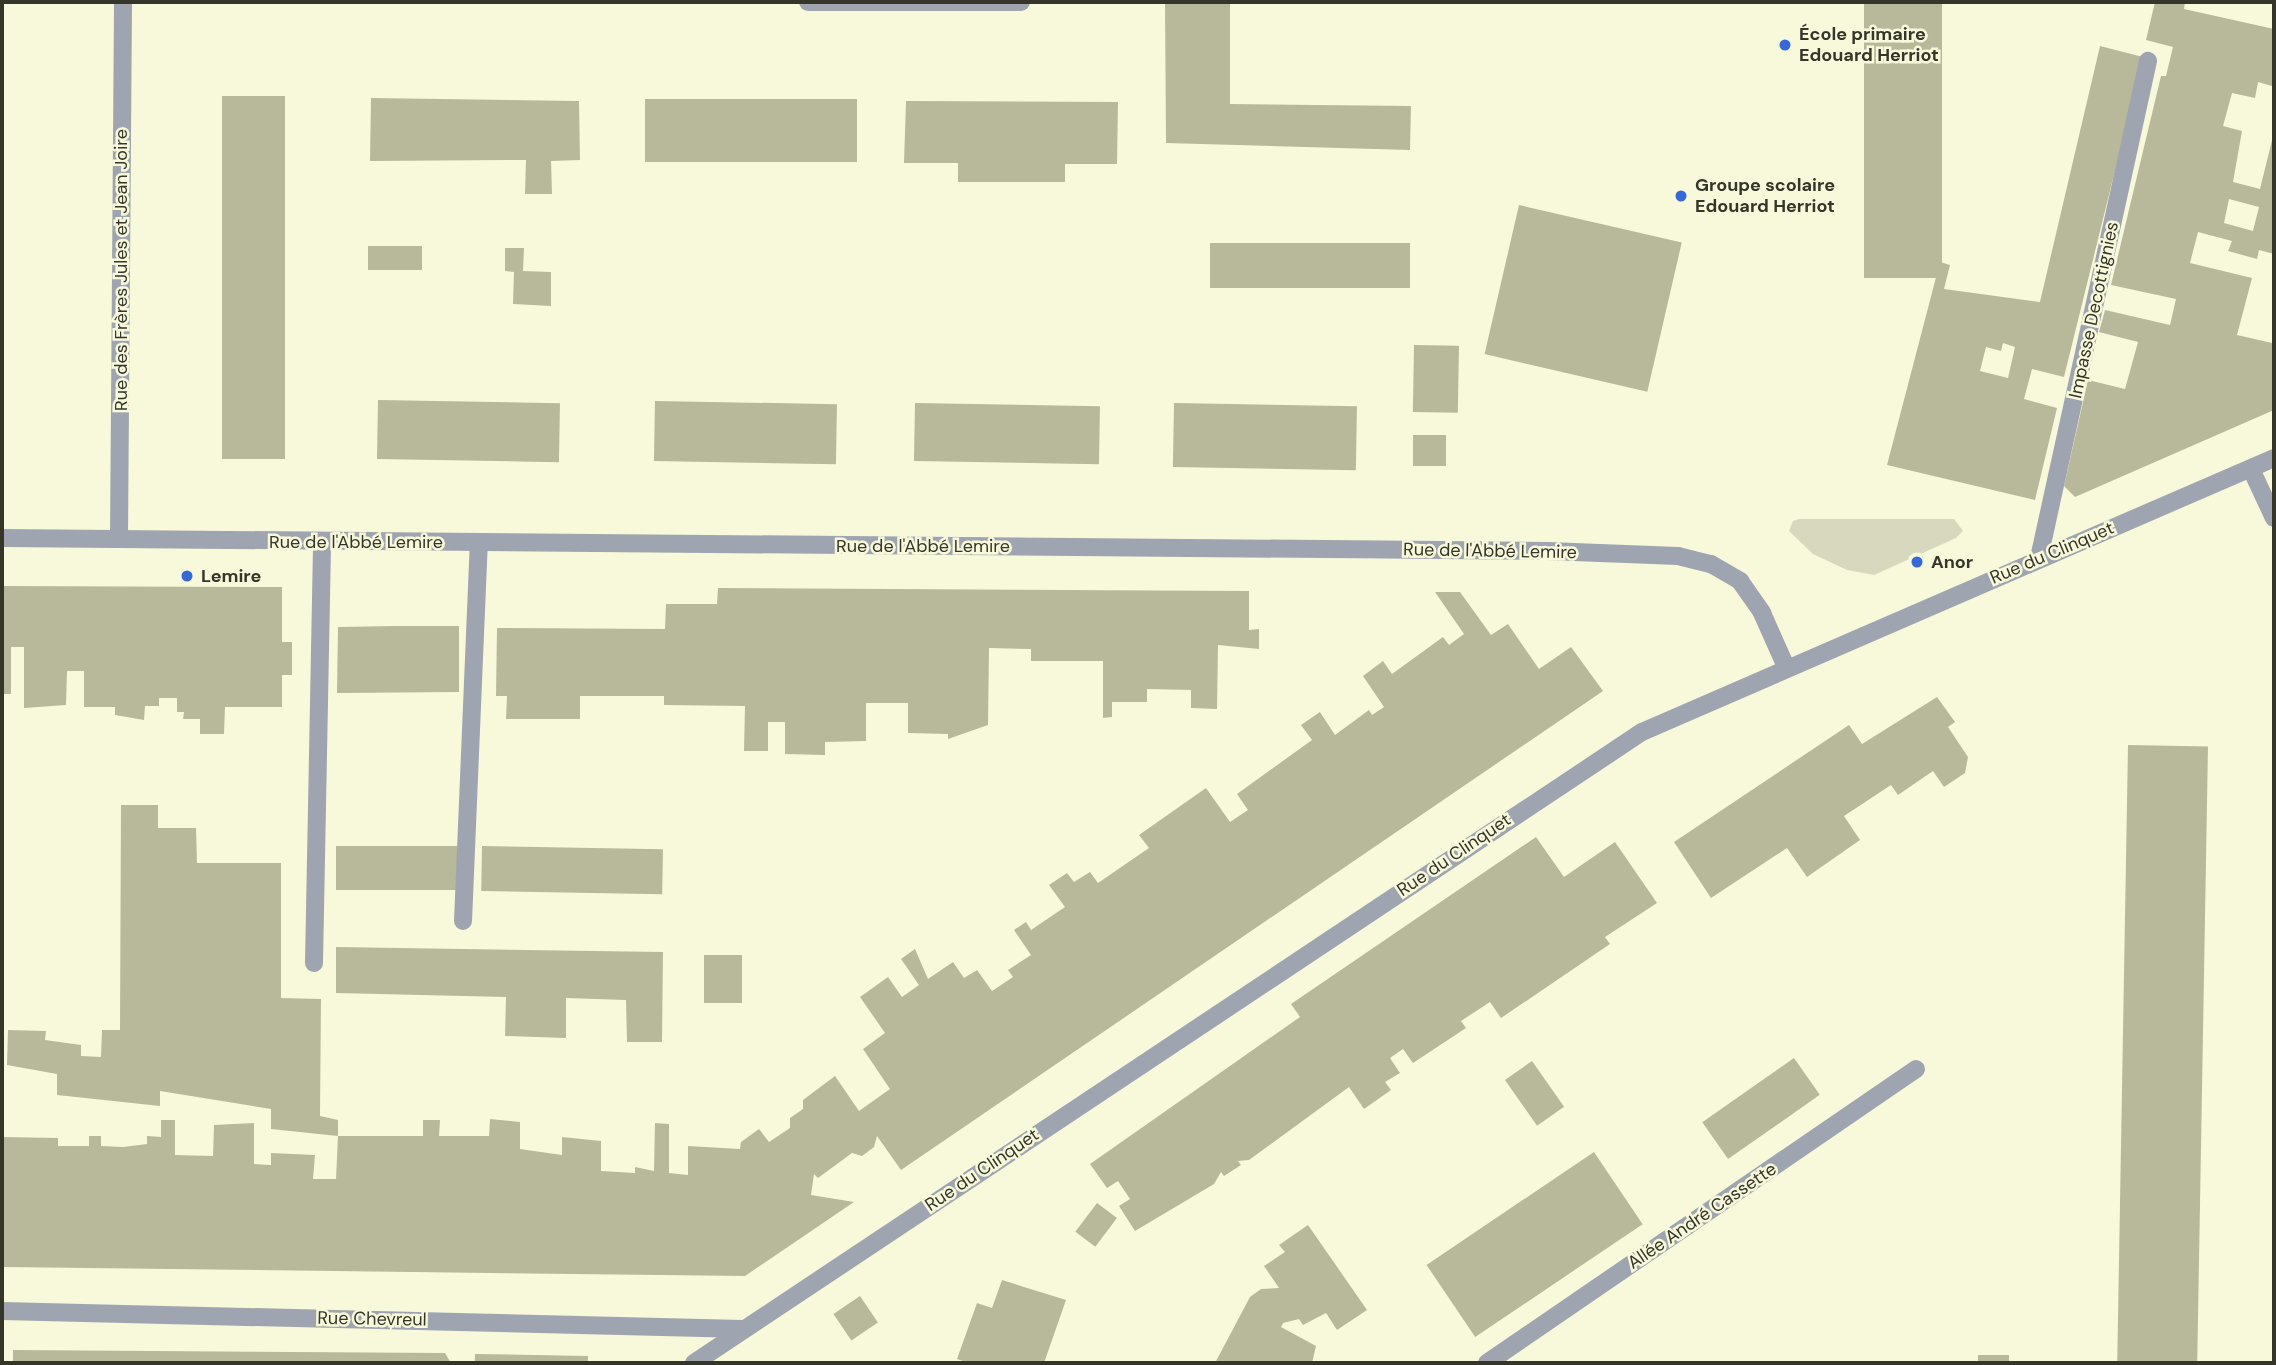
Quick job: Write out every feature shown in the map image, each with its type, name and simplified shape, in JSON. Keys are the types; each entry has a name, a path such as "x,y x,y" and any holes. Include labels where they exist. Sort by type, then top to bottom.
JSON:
{"street":[{"name":"Rue des Frères Jules et Jean Joire","path":"119,538 123,2"},
{"path":"808,2 1021,2"},
{"name":"Impasse Decottignies","path":"2039,558 2148,61"},
{"name":"Rue du Clinquet","path":"694,1363 1605,754 1687,710 2274,458"},
{"path":"2251,469 2274,518"},
{"name":"Rue de l'Abbé Lemire","path":"2,538 1548,551 1678,556 1711,564 1740,581 1762,613 1786,667"},
{"path":"314,963 322,542"},
{"path":"463,921 478,542"},
{"name":"Allée André Cassette","path":"1487,1363 1916,1069"},
{"name":"Rue Chevreul","path":"2,1311 743,1329"}],"green space":[{"path":"1954,519 1963,531 1956,538 1874,575 1847,570 1813,554 1789,531 1793,521"}],"building":[{"path":"1165,2 1230,2 1230,104 1411,106 1410,150 1166,143"},
{"path":"1864,2 1942,2 1942,278 1864,278"},
{"path":"2155,2 2185,2 2184,9 2274,29 2272,86 2258,82 2255,98 2232,93 2223,126 2242,131 2233,182 2260,189 2274,132 2274,254 2259,250 2257,259 2228,251 2232,241 2198,232 2190,263 2252,278 2237,335 2272,343 2274,338 2274,410 2075,497 2064,486 2088,380 2125,389 2138,342 2099,332 2105,310 2170,325 2176,299 2111,285 2161,76 2166,76 2173,47 2146,40","holes":["2229,199 2259,207 2253,231 2224,223"]},
{"path":"2100,46 2143,57 2064,377 2032,369 2024,399 2057,408 2035,500 1887,465 1940,262 1950,265 1944,289 2040,302","holes":["2003,343 2015,347 2008,378 1980,371 1986,347 2001,351"]},
{"path":"222,96 285,96 285,459 222,459"},
{"path":"371,98 579,101 580,160 551,161 552,194 525,194 526,160 370,161"},
{"path":"645,99 857,99 857,162 645,162"},
{"path":"906,101 1118,102 1117,164 1065,164 1065,182 958,182 958,163 904,163"},
{"path":"1519,205 1682,243 1647,392 1485,354"},
{"path":"1210,243 1410,243 1410,288 1210,288"},
{"path":"368,246 422,246 422,270 368,270"},
{"path":"505,248 524,248 523,271 551,272 551,306 513,304 514,272 505,271"},
{"path":"1414,345 1459,346 1458,413 1413,412"},
{"path":"378,400 560,403 559,462 377,459"},
{"path":"655,401 837,404 836,464 654,461"},
{"path":"915,403 1100,406 1099,464 914,461"},
{"path":"1174,403 1357,406 1356,470 1173,467"},
{"path":"1413,435 1446,435 1446,466 1413,466"},
{"path":"2,586 282,587 282,642 292,642 292,675 282,675 282,707 225,707 224,734 200,734 200,719 183,719 184,712 177,712 177,698 159,698 159,706 145,706 144,720 115,715 115,707 84,707 84,671 67,671 66,705 24,708 24,647 11,647 11,694 2,694"},
{"path":"718,588 1249,591 1249,630 1259,629 1259,649 1218,645 1217,709 1191,708 1191,690 1147,689 1147,702 1112,702 1112,717 1103,718 1103,661 1031,661 1031,649 989,648 988,725 948,739 948,734 908,733 908,703 866,703 866,741 825,742 825,755 785,754 785,722 768,722 768,751 744,751 745,706 664,705 664,696 580,696 580,719 506,719 507,696 496,696 497,628 665,629 666,604 717,604"},
{"path":"1435,592 1460,592 1491,635 1508,624 1539,669 1571,647 1603,691 901,1170 877,1136 874,1147 862,1156 852,1153 818,1178 814,1174 811,1195 854,1202 745,1276 2,1267 2,1137 58,1138 58,1146 89,1146 89,1136 101,1136 101,1146 123,1147 147,1144 147,1136 161,1137 161,1120 175,1120 175,1155 213,1156 214,1125 254,1123 254,1164 271,1165 271,1153 315,1155 313,1179 336,1179 338,1136 423,1136 423,1120 440,1120 439,1136 489,1136 490,1119 520,1122 520,1149 562,1155 562,1137 601,1141 601,1171 635,1173 635,1167 654,1171 655,1123 669,1124 669,1173 688,1175 688,1146 740,1149 741,1142 759,1129 769,1142 790,1128 790,1118 803,1109 803,1100 835,1076 859,1111 890,1089 863,1049 885,1033 860,997 888,977 902,997 919,985 901,959 915,949 928,979 953,962 964,978 977,970 992,991 1013,977 1008,970 1031,955 1014,930 1026,922 1031,930 1065,907 1049,885 1067,873 1074,882 1090,872 1098,883 1149,848 1139,835 1206,788 1230,822 1248,810 1237,794 1312,740 1301,725 1320,712 1335,735 1369,710 1372,715 1384,707 1363,676 1383,661 1392,674 1443,637 1449,645 1464,634"},
{"path":"459,626 459,692 337,693 338,627"},
{"path":"1937,697 1955,722 1948,727 1968,757 1965,773 1944,787 1933,771 1898,795 1891,785 1844,816 1860,840 1807,877 1787,848 1711,898 1674,842 1849,725 1862,744"},
{"path":"2128,745 2208,746 2197,1363 2117,1363"},
{"path":"121,805 158,805 158,828 196,828 197,863 281,863 281,998 321,999 320,1116 338,1120 338,1136 271,1129 271,1109 160,1091 160,1106 57,1095 57,1074 7,1065 8,1030 46,1031 45,1040 81,1045 81,1056 101,1057 102,1030 120,1030"},
{"path":"1536,837 1564,877 1615,842 1657,903 1605,937 1610,944 1501,1018 1490,1002 1461,1021 1466,1028 1413,1063 1403,1049 1390,1058 1400,1073 1385,1082 1391,1090 1364,1109 1349,1087 1249,1160 1238,1161 1241,1165 1224,1176 1221,1172 1214,1184 1135,1231 1119,1206 1130,1199 1118,1181 1107,1188 1090,1164 1300,1017 1291,1004"},
{"path":"336,846 457,846 457,890 336,890"},
{"path":"482,846 663,849 662,894 481,891"},
{"path":"336,947 663,952 662,1042 627,1042 626,1000 566,998 566,1038 505,1036 506,997 336,993"},
{"path":"704,955 742,955 742,1003 704,1003"},
{"path":"1794,1058 1820,1095 1728,1159 1702,1122"},
{"path":"1532,1061 1564,1107 1537,1126 1505,1080"},
{"path":"1594,1152 1643,1224 1475,1337 1427,1265"},
{"path":"1097,1203 1117,1218 1095,1247 1075,1232"},
{"path":"1308,1225 1367,1310 1337,1330 1326,1313 1303,1325 1299,1319 1283,1323 1281,1327 1316,1346 1312,1363 1215,1363 1250,1297 1261,1289 1279,1288 1264,1266 1285,1252 1279,1245"},
{"path":"1002,1280 1066,1300 1044,1363 969,1363 957,1359 977,1303 992,1308"},
{"path":"860,1296 878,1323 851,1340 833,1314"},
{"path":"13,1350 445,1353 451,1363 13,1363"},
{"path":"475,1354 588,1356 588,1363 475,1363"},
{"path":"1978,1355 2009,1355 2009,1363 1978,1363"}],"place":[{"name":"École primaire Edouard Herriot","path":"1785,45"},
{"name":"Groupe scolaire Edouard Herriot","path":"1681,196"},
{"name":"Anor","path":"1917,562"},
{"name":"Lemire","path":"187,576"}]}
